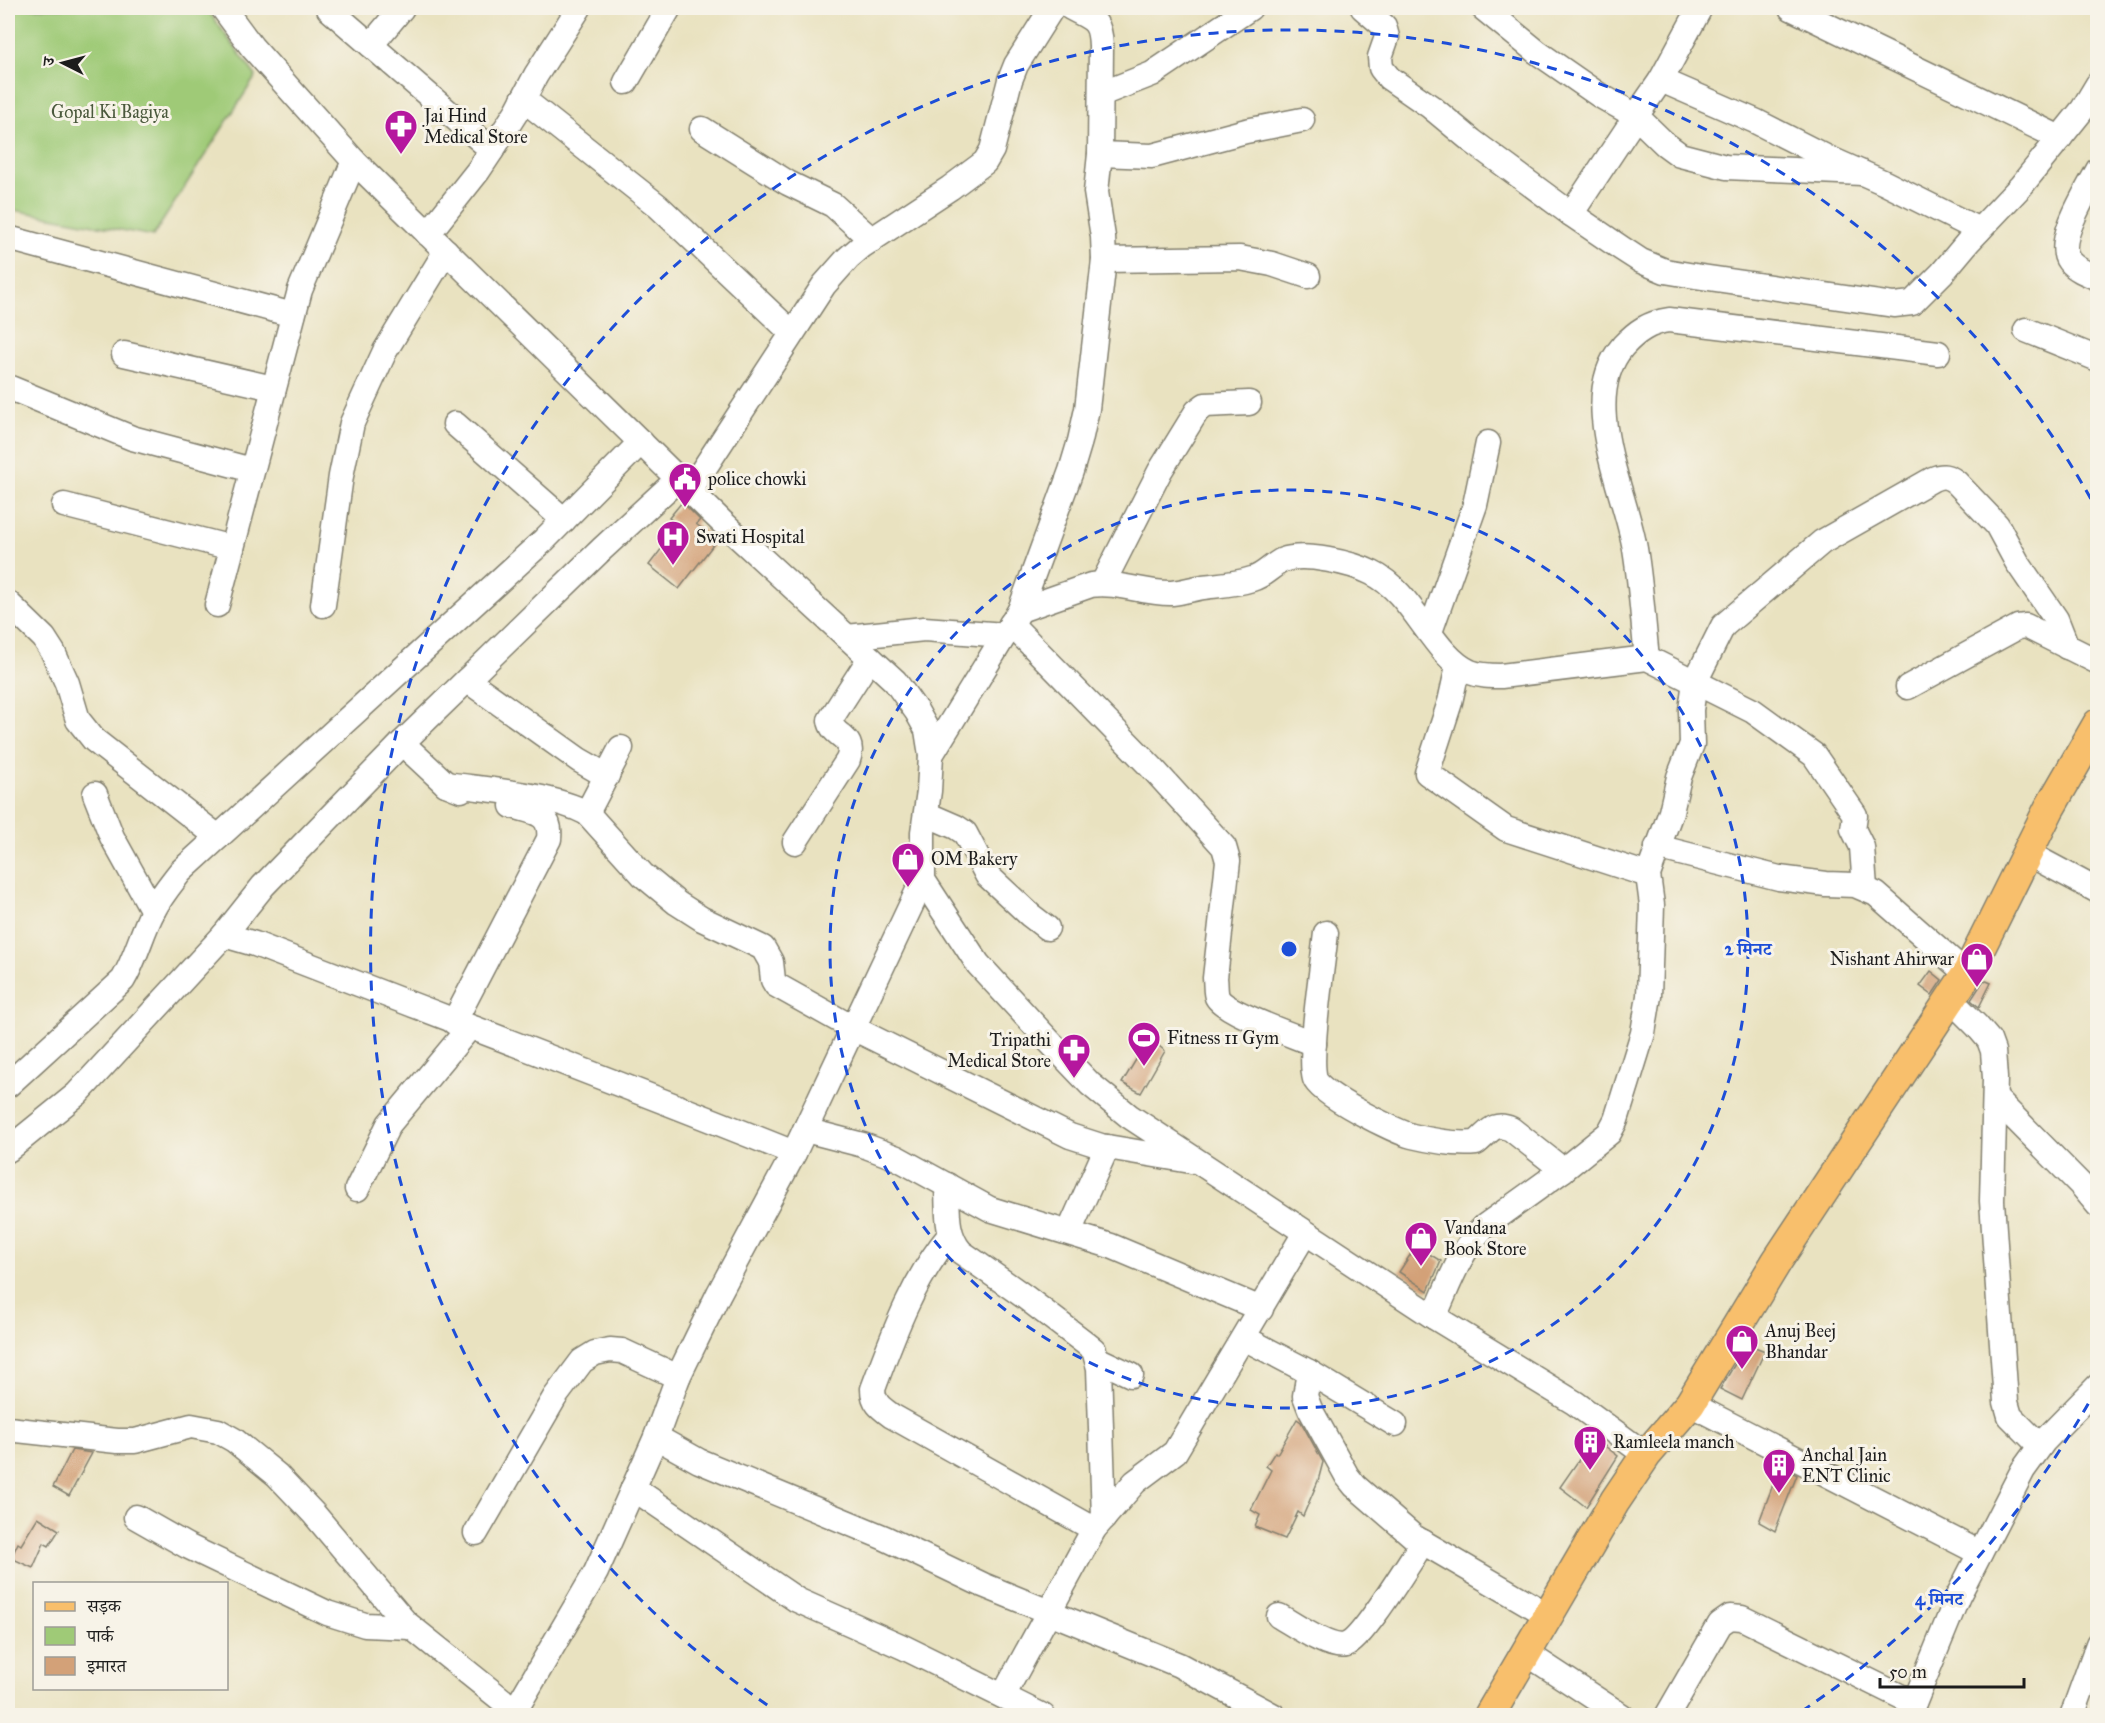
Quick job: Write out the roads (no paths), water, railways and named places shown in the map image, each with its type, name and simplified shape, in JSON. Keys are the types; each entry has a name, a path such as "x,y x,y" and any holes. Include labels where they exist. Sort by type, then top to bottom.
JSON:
{"main road":[{"path":"1489,1716 1615,1501 1646,1455 1690,1404 1777,1262 1967,974 2049,809 2097,724"}],"street":[{"path":"223,8 252,47 354,161 684,484 895,681 927,730 931,755 921,860 923,880 978,964 1090,1084 1129,1116 1199,1163 1434,1317 1575,1402 1646,1455"},
{"path":"371,45 402,8"},
{"path":"428,234 492,150 579,8"},
{"path":"626,82 669,8"},
{"path":"8,1150 77,1094 224,935 263,886 402,743 602,549 684,484 824,285 848,258 985,162 992,150 1013,73 1052,8"},
{"path":"931,755 1012,623 1044,548 1080,441 1087,409 1104,260 1096,192 1100,154 1100,29 1094,20 1071,8"},
{"path":"1101,94 1152,74 1250,8"},
{"path":"1363,8 1384,26 1387,38 1380,57 1381,68 1389,78 1431,107 1472,141 1571,214 1641,261 1665,271 1894,305 1911,303 1942,273 2021,186 2083,109 2097,84"},
{"path":"1483,8 1537,52 1599,95 1636,116 1665,144 1680,154 1726,167 1862,173"},
{"path":"1571,214 1661,80 1700,8"},
{"path":"1791,8 2060,138"},
{"path":"329,9 492,150"},
{"path":"1661,80 1755,121 1979,230"},
{"path":"524,99 658,206 792,333"},
{"path":"1100,154 1152,156 1246,131 1302,120"},
{"path":"702,129 788,183 833,205 872,240"},
{"path":"217,605 293,315 309,265 354,161"},
{"path":"2097,170 2066,235 2064,250 2069,261 2083,272 2097,278"},
{"path":"8,238 293,315"},
{"path":"324,605 341,476 352,423 385,351 446,251"},
{"path":"1104,260 1240,258 1272,264 1308,276"},
{"path":"1647,658 1635,548 1604,417 1604,387 1607,376 1620,350 1628,341 1646,326 1669,320 1938,353"},
{"path":"2026,330 2097,359"},
{"path":"124,354 273,388"},
{"path":"8,387 132,438 252,470"},
{"path":"1103,583 1160,471 1197,411 1205,405 1249,403"},
{"path":"455,424 564,520"},
{"path":"8,1085 123,980 133,964 153,911 180,872 564,520 641,442"},
{"path":"1430,632 1474,505 1488,443"},
{"path":"1434,1317 1466,1248 1476,1234 1609,1133 1616,1120 1643,1033 1649,996 1652,905 1648,876 1671,812 1679,777 1692,744 1691,710 1695,682 1723,626 1822,542 1941,476 1956,482 1997,525 2017,562 2056,619 2067,647"},
{"path":"64,505 232,548"},
{"path":"847,637 1012,623 1091,585 1103,583 1156,593 1174,593 1253,579 1281,561 1292,558 1343,563 1374,573 1390,586 1418,616 1458,666 1471,672 1484,676 1501,676 1647,658 1753,711 1814,755 1855,815 1853,829 1862,847 1865,888"},
{"path":"8,603 44,638 54,652 67,683 78,720 85,730 94,740 218,837"},
{"path":"1012,623 1162,778 1224,847 1228,861 1215,978 1216,995 1222,1003 1236,1011 1314,1044"},
{"path":"1908,687 2018,627 2026,626 2097,662"},
{"path":"795,842 851,753 846,738 835,731 830,720 870,658"},
{"path":"1458,666 1450,702 1427,773 1506,829 1648,876"},
{"path":"467,680 579,760 607,776"},
{"path":"357,1189 389,1124 461,1025 515,903 549,839 550,827 546,818 537,813 446,784 402,743"},
{"path":"586,813 621,748"},
{"path":"446,784 568,804 586,813 643,875 677,903 702,919 763,948 771,962 773,980 776,985 853,1028 1070,1136 1107,1147 1199,1163"},
{"path":"95,794 112,837 153,911"},
{"path":"926,813 965,833 987,875 1047,928"},
{"path":"1657,847 1779,878 1855,885 1865,888 1876,894 1967,974"},
{"path":"2027,854 2097,891"},
{"path":"8,1429 117,1441 145,1439 191,1426 218,1431 249,1451 277,1475 329,1531 394,1611 410,1627 516,1714 596,1572 656,1437 678,1377 719,1293 794,1153 923,880"},
{"path":"1326,933 1314,1044 1315,1080 1320,1087 1330,1095 1396,1130 1411,1135 1467,1144 1476,1143 1495,1126 1502,1125 1511,1129 1563,1170"},
{"path":"224,935 637,1090 794,1153"},
{"path":"1950,999 1989,1041 1993,1051 1995,1098 1992,1201 2006,1402 2010,1416 2040,1446"},
{"path":"1995,1098 2083,1187 2097,1205"},
{"path":"805,1130 863,1145 897,1158 990,1209 1111,1246 1262,1310"},
{"path":"1069,1232 1107,1147"},
{"path":"947,1185 950,1235 953,1244 1094,1350 1097,1359 1099,1524"},
{"path":"1007,1704 1048,1611 1099,1524 1135,1482 1175,1452 1262,1310 1305,1233"},
{"path":"950,1235 926,1267 891,1338 873,1389 877,1405 892,1416 1099,1524"},
{"path":"1244,1338 1309,1372 1395,1424"},
{"path":"476,1533 555,1397 582,1362 595,1353 610,1350 622,1352 678,1377"},
{"path":"1097,1359 1131,1375"},
{"path":"1309,1372 1305,1396 1307,1403 1347,1476 1355,1486 1423,1542 1548,1615"},
{"path":"1667,1716 1720,1624 1730,1617 1742,1618 1912,1710 1958,1596 2023,1470 2040,1446 2097,1386"},
{"path":"1690,1404 1980,1553"},
{"path":"656,1437 699,1461 885,1538 966,1577 1179,1665 1274,1716"},
{"path":"633,1488 797,1600 903,1647 1007,1704 1043,1716"},
{"path":"136,1517 187,1546 327,1613 365,1625 410,1627"},
{"path":"1279,1616 1320,1640 1345,1645 1354,1639 1366,1625 1423,1542"},
{"path":"1526,1653 1622,1716"},
{"path":"2072,1716 2096,1654"}],"place":[{"name":"Jai Hind Medical Store","path":"401,155"},
{"name":"police chowki","path":"685,508"},
{"name":"Swati Hospital","path":"673,566"},
{"name":"OM Bakery","path":"908,888"},
{"name":"Nishant Ahirwar","path":"1977,988"},
{"name":"Fitness 11 Gym","path":"1144,1067"},
{"name":"Tripathi Medical Store","path":"1074,1079"},
{"name":"Vandana Book Store","path":"1421,1267"},
{"name":"Anuj Beej Bhandar","path":"1742,1370"},
{"name":"Ramleela manch","path":"1590,1471"},
{"name":"Anchal Jain ENT Clinic","path":"1779,1494"}],"park label":[{"name":"Gopal Ki Bagiya","path":"110,112"}]}
